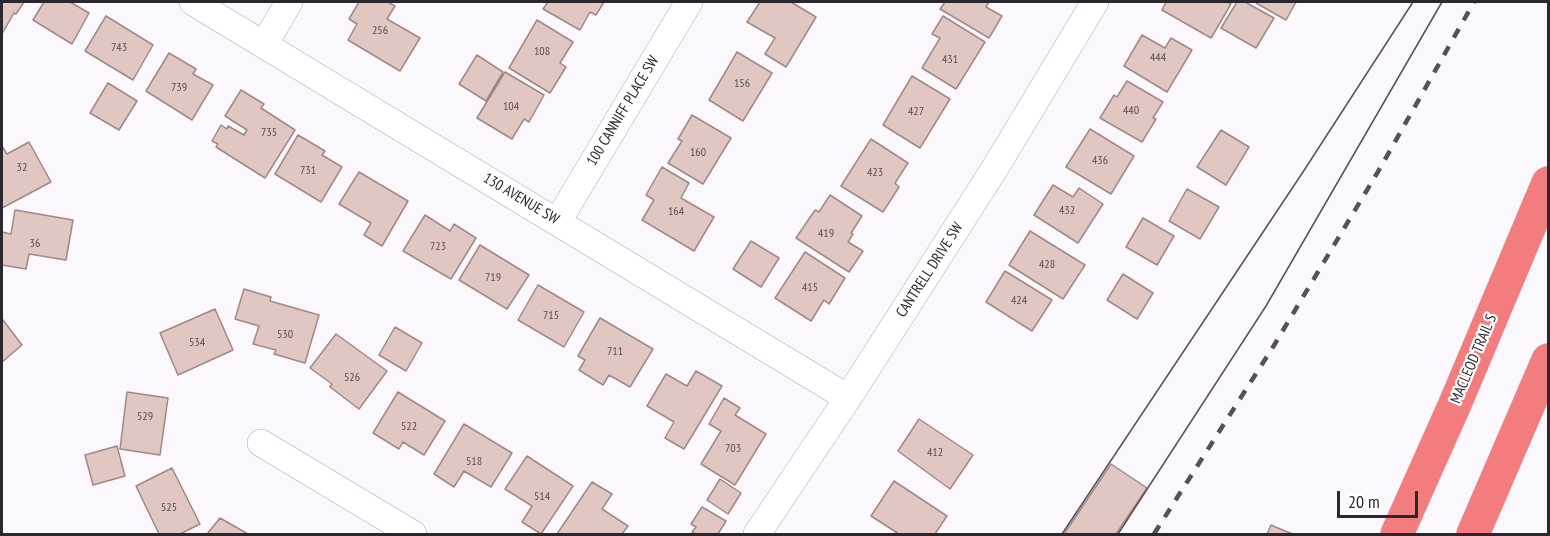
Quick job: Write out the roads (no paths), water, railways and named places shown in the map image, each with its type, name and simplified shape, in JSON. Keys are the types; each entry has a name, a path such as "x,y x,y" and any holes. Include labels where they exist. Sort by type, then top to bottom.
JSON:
{"highway":[{"name":"MACLEOD TRAIL S","path":"1397,534 1455,405 1548,183"},
{"path":"1473,534 1548,360"}],"street":[{"name":"130 AVENUE SW","path":"193,2 848,398"},
{"path":"264,45 289,2"},
{"name":"100 CANNIFF PLACE SW","path":"558,221 689,2"},
{"name":"CANTRELL DRIVE SW","path":"757,534 848,398 995,168 1095,2"},
{"path":"261,443 413,534"}],"tram line":[{"path":"1062,534 1303,172 1413,2"},
{"path":"1118,534 1266,306 1442,2"}],"railway":[{"path":"1154,534 1273,347 1379,170 1474,2"}]}
